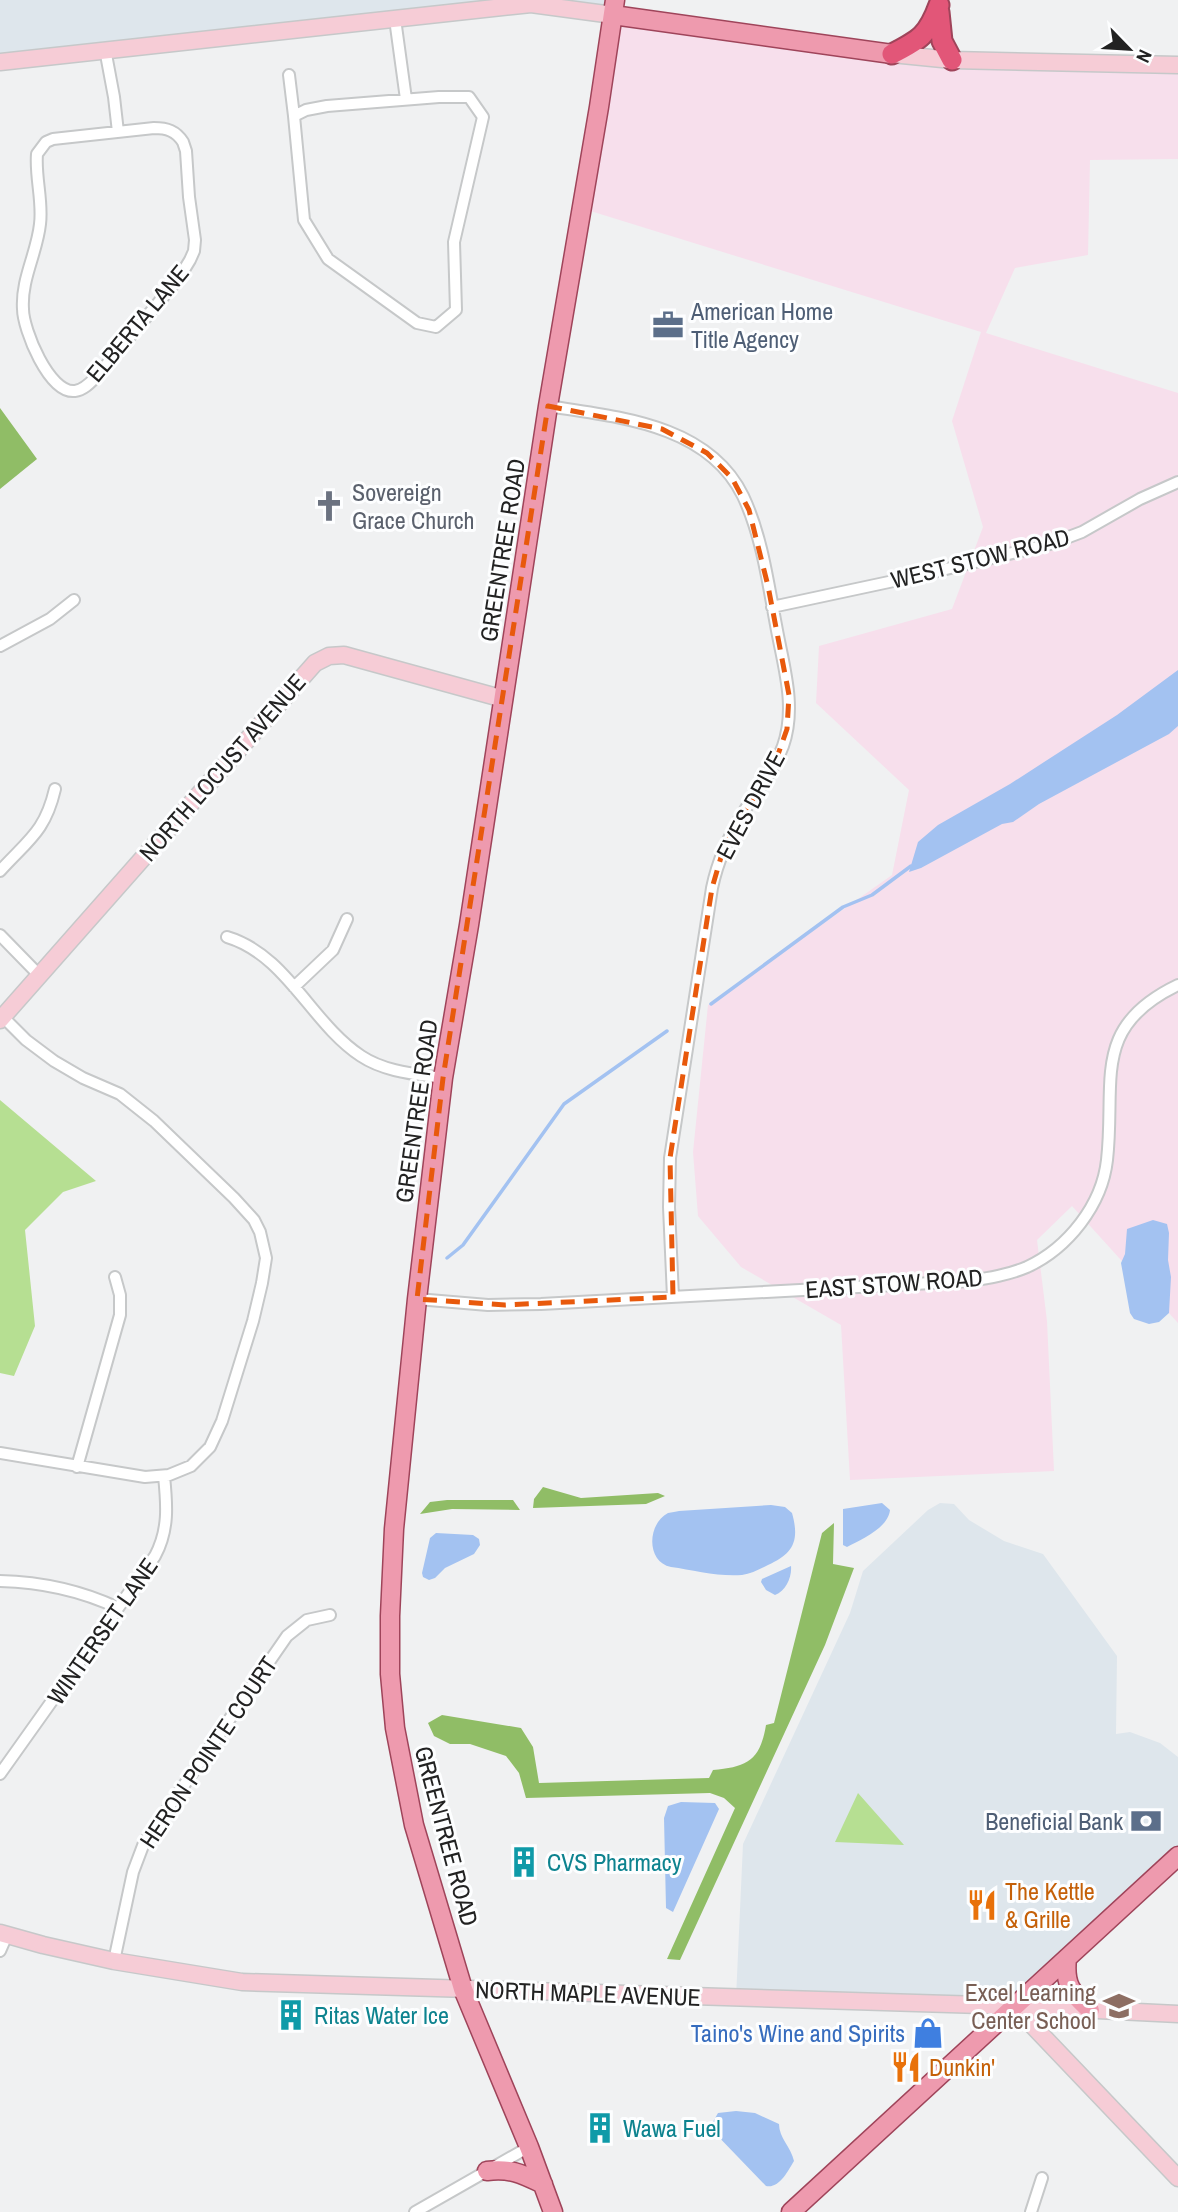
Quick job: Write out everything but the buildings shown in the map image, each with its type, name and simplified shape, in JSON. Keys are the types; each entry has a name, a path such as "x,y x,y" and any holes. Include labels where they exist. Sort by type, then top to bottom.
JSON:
{"highway":[{"path":"892,54 924,35 932,23 939,2"},
{"path":"939,2 940,33 952,60"}],"main road":[{"path":"614,7 892,54"},
{"name":"GREENTREE ROAD","path":"553,2212 463,1989 412,1817 392,1702 389,1645 392,1564 417,1299 443,1078 548,406 614,7"},
{"path":"790,2212 1178,1856"},
{"path":"1067,1958 1067,1981 1072,1991 1090,2010"},
{"path":"487,2171 504,2169 543,2184"}],"street":[{"path":"0,62 531,4 614,7"},
{"path":"395,19 406,99"},
{"path":"105,49 118,132"},
{"path":"892,54 952,60 1178,65"},
{"path":"289,75 304,220 328,259 417,323 436,327 456,310 454,242 483,117 469,97 327,106 306,110 294,116"},
{"name":"ELBERTA LANE","path":"163,128 179,135 186,151 194,251 186,270 97,376 83,388 68,390 55,381 43,365 28,334 23,312 24,289 41,220 37,154 46,142 53,139 118,132 163,128"},
{"name":"EVES DRIVE","path":"548,406 612,416 662,429 692,443 720,465 737,486 749,510 789,695 788,729 775,763 723,847 713,884 672,1136 669,1207 673,1297"},
{"name":"WEST STOW ROAD","path":"772,607 1050,544 1082,532 1140,499 1178,482"},
{"path":"0,646 50,619 74,600"},
{"name":"NORTH LOCUST AVENUE","path":"1,1019 315,663 329,656 344,655 504,699"},
{"path":"0,871 39,830 51,807 55,789"},
{"path":"294,987 333,950 346,919"},
{"path":"0,936 40,976"},
{"path":"227,937 242,942 263,955 360,1055 371,1062 395,1070 443,1078"},
{"name":"EAST STOW ROAD","path":"417,1299 505,1305 673,1297 969,1281 1010,1273 1029,1266 1062,1244 1087,1215 1103,1181 1109,1145 1112,1056 1126,1024 1149,1000 1178,985"},
{"path":"0,1453 145,1477 180,1472 200,1458 209,1447 222,1420 253,1321 266,1258 260,1232 245,1209 144,1111 120,1094 54,1062 1,1019"},
{"path":"77,1467 120,1315 120,1294 115,1278"},
{"name":"WINTERSET LANE","path":"0,1774 161,1545 167,1512 164,1476"},
{"path":"0,1580 73,1592 102,1600 118,1608"},
{"name":"HERON POINTE COURT","path":"114,1961 133,1872 144,1843 287,1636 307,1620 330,1615"},
{"path":"0,1951 4,1934"},
{"name":"NORTH MAPLE AVENUE","path":"4,1934 114,1961 242,1982 1014,2006 1178,2014"},
{"path":"1014,2006 1178,2178"},
{"path":"415,2212 529,2147"},
{"path":"1031,2212 1042,2178"}],"highlighted area":[{"path":"548,406 662,429 707,453 732,478 749,510 768,586 789,695 787,729 775,763 724,847 712,888 670,1158 673,1297 505,1305 417,1299 443,1078"}],"shaded area":[{"path":"0,0 615,0 613,15 531,4 0,62"},
{"path":"613,15 930,56 1178,58 1178,159 1090,160 1088,255 1015,268 986,333 1178,393 1178,1323 1072,1206 1037,1240 1047,1321 1054,1471 850,1480 841,1325 741,1267 698,1216 693,1152 708,1005 892,875 909,790 816,703 819,646 952,609 983,527 952,421 981,332 584,209"},
{"path":"940,1503 954,1504 969,1520 1004,1541 1043,1554 1117,1656 1116,1734 1130,1732 1160,1743 1178,1757 1178,1856 1014,2006 736,1998 743,1844 850,1613 863,1571 928,1510"}],"green space":[{"path":"0,408 37,459 0,489"},
{"path":"0,1100 96,1181 63,1192 25,1230 35,1326 14,1376 0,1373"},
{"path":"543,1487 581,1498 658,1493 665,1496 646,1504 533,1508 534,1499"},
{"path":"513,1500 520,1510 452,1509 420,1514 430,1502"},
{"path":"834,1523 833,1564 854,1568 825,1645 680,1960 667,1959 735,1808 724,1798 710,1793 526,1798 519,1773 506,1756 470,1744 450,1744 434,1736 428,1723 442,1715 521,1728 533,1747 539,1783 709,1778 713,1770 743,1764 756,1754 766,1725 774,1723 822,1533"},
{"path":"858,1793 904,1845 835,1842"}],"water":[{"path":"1178,670 1178,726 1169,734 1039,804 1013,822 1002,824 909,872 918,842 938,825 1010,784 1117,715"},
{"path":"1153,1220 1167,1224 1171,1277 1169,1313 1159,1322 1149,1324 1134,1319 1130,1313 1121,1263 1125,1254 1127,1229"},
{"path":"882,1503 890,1510 885,1522 860,1540 847,1547 843,1545 843,1509"},
{"path":"771,1505 785,1507 792,1513 795,1539 789,1551 777,1561 752,1572 724,1575 671,1567 663,1564 654,1551 652,1542 656,1525 668,1513"},
{"path":"436,1533 473,1535 479,1539 480,1545 474,1554 445,1568 429,1580 423,1577 422,1573 430,1538"},
{"path":"791,1566 789,1579 782,1590 775,1595 766,1590 762,1579"},
{"path":"681,1802 715,1803 719,1809 673,1912 666,1908 664,1818 668,1806"},
{"path":"718,2113 755,2113 779,2124 794,2161 775,2185 766,2186 711,2129"}],"waterway":[{"path":"711,1004 843,907 872,895 911,866"},
{"path":"447,1258 463,1245 564,1104 667,1031"}],"place":[{"name":"American Home Title Agency","path":"668,325"},
{"name":"Sovereign Grace Church","path":"329,506"},
{"name":"Beneficial Bank","path":"1146,1821"},
{"name":"CVS Pharmacy","path":"524,1862"},
{"name":"The Kettle & Grille","path":"982,1905"},
{"name":"Excel Learning Center School","path":"1119,2006"},
{"name":"Ritas Water Ice","path":"291,2015"},
{"name":"Taino's Wine and Spirits","path":"928,2033"},
{"name":"Dunkin'","path":"906,2067"},
{"name":"Wawa Fuel","path":"600,2128"}]}
